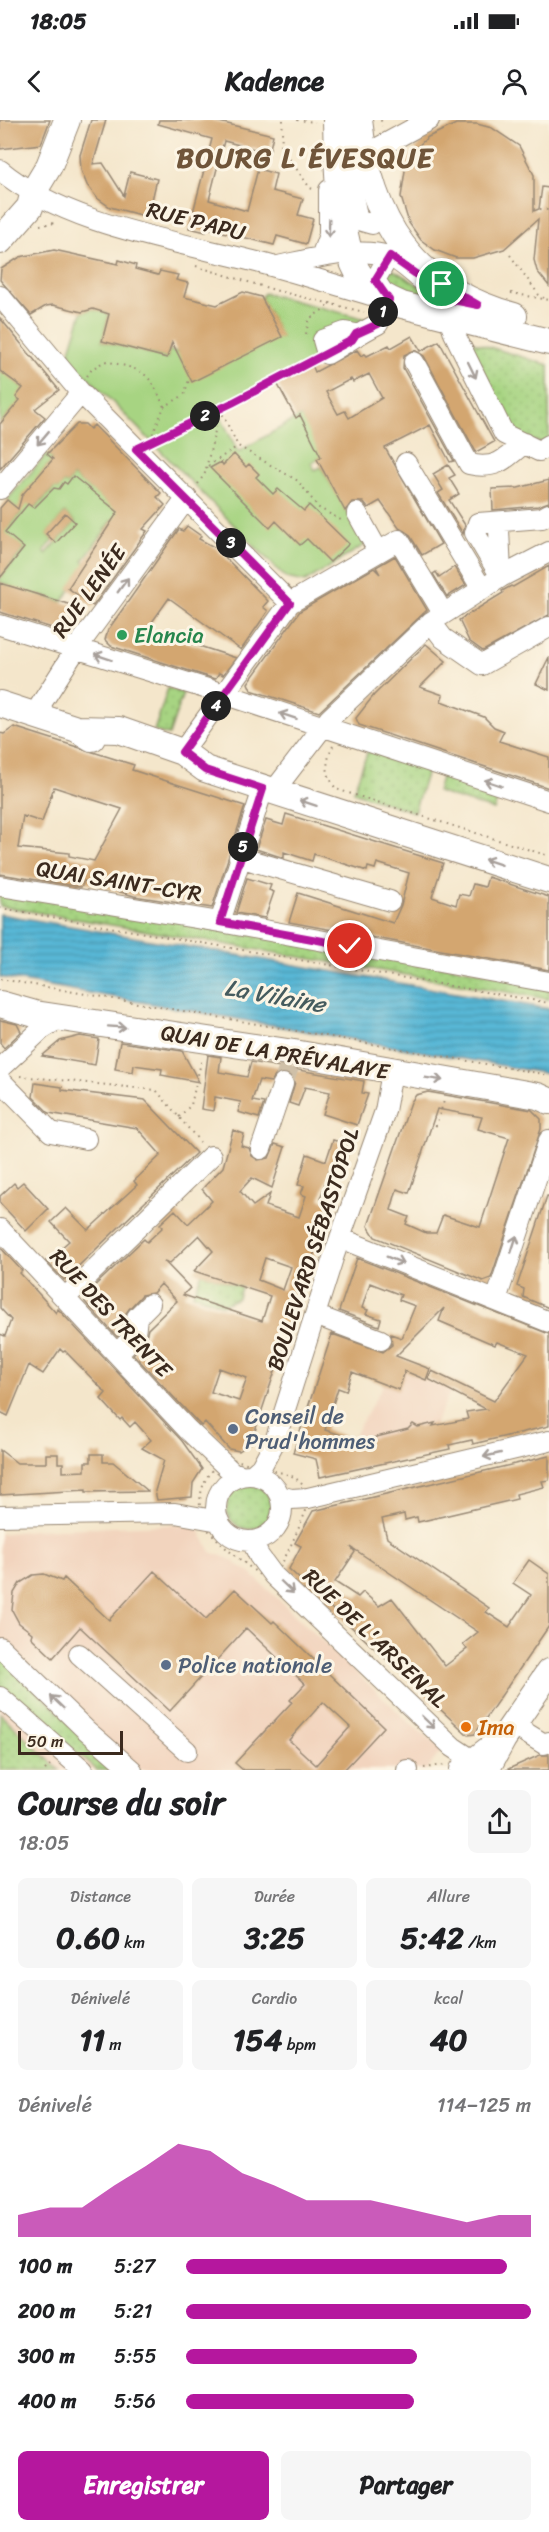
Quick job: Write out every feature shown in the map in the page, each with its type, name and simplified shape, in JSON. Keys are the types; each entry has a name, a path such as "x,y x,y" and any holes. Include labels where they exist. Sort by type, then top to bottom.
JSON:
{"main road":[{"path":"0,241 30,207 34,191 49,166 67,120"},
{"path":"342,122 363,156 383,214 397,238 420,265 442,284 478,305 549,306"},
{"path":"342,122 338,157 348,254 383,313 449,316 549,342"},
{"path":"0,225 20,199 34,191"},
{"path":"0,704 171,763 193,770 205,770 549,880"},
{"path":"77,729 119,730 182,752 205,770"},
{"name":"QUAI DE LA PRÉVALAYE","path":"0,1004 60,1018 206,1039 289,1068 392,1072 538,1096 549,1101"},
{"path":"479,1768 508,1732 549,1671"}],"street":[{"path":"363,156 429,120"},
{"path":"342,122 358,220 372,224 383,214"},
{"path":"321,257 329,235 328,189 338,157"},
{"name":"RUE PAPU","path":"0,170 60,206 110,224 277,267 383,313"},
{"path":"277,267 321,257 348,254 371,253 390,256 453,300 478,305"},
{"path":"327,354 323,340 345,332 356,334 383,313 375,280 390,256"},
{"path":"0,296 81,393 290,603"},
{"path":"449,316 456,337 504,434 539,451 549,445"},
{"path":"414,362 469,464 486,468 501,461 524,443"},
{"path":"0,489 81,393"},
{"path":"406,463 482,589"},
{"name":"RUE LENÉE","path":"34,715 76,649 187,498"},
{"path":"501,577 475,533 478,523 542,518 549,514"},
{"path":"352,518 378,551"},
{"path":"499,529 501,577"},
{"path":"182,752 290,603 399,540 437,617 443,638 458,640 482,665 549,627"},
{"path":"220,922 239,857 268,790 331,730 437,617 501,577 549,552"},
{"path":"0,625 224,694 549,801"},
{"path":"239,857 390,901"},
{"name":"QUAI SAINT-CYR","path":"0,885 220,922 549,982"},
{"path":"60,1018 42,1029 4,1074 51,1132 86,1139"},
{"path":"261,1149 289,1068"},
{"name":"BOULEVARD SÉBASTOPOL","path":"263,1478 340,1238 385,1111 392,1072"},
{"path":"496,1300 549,1140"},
{"path":"64,1298 211,1156"},
{"name":"RUE DES TRENTE","path":"0,1229 187,1429 216,1465 263,1478"},
{"path":"340,1238 549,1322"},
{"path":"117,1354 135,1335 137,1317 150,1304"},
{"path":"315,1316 381,1340"},
{"path":"263,1478 291,1499 308,1498 549,1441"},
{"name":"RUE DES TRENTE","path":"212,1506 216,1465"},
{"path":"0,1516 175,1513 212,1506 263,1478"},
{"path":"212,1506 230,1535 252,1541 261,1539 275,1529 282,1514 263,1478"},
{"name":"RUE DE L'ARSENAL","path":"252,1541 259,1556 273,1575 453,1747 479,1768"},
{"path":"0,1647 85,1729 132,1770"},
{"path":"79,1654 187,1751"},
{"path":"0,1697 83,1770"},
{"path":"508,1732 544,1744 549,1742"}],"path":[{"path":"283,120 281,147 310,188 320,190"},
{"path":"297,120 342,122"},
{"path":"540,209 548,210"},
{"path":"33,226 55,223"},
{"path":"510,255 549,306"},
{"path":"189,264 319,302 383,313"},
{"path":"505,291 549,306"},
{"path":"190,377 184,395 164,407 150,441 220,409 327,354"},
{"path":"81,393 92,369 105,362 140,369 155,387 164,407"},
{"path":"220,409 238,446 298,482 319,508 352,518"},
{"path":"205,473 220,409"},
{"path":"207,466 238,446"},
{"path":"331,730 326,762 330,781 336,789 549,856"},
{"name":"QUAI SAINT-CYR","path":"0,908 549,1004"},
{"path":"0,979 549,1076"},
{"path":"178,1117 191,1105 206,1039"},
{"path":"4,1074 156,1090 211,1156"},
{"path":"431,1127 435,1128 450,1081"},
{"path":"228,1458 263,1478 299,1480 309,1503 280,1569 266,1580 228,1551 201,1523 212,1506 201,1486 216,1465 228,1458"}],"shaded area":[{"path":"391,1366 451,1390 431,1432 428,1433 432,1454 361,1469 353,1437 384,1384"},
{"path":"196,1524 211,1552 229,1559 249,1572 414,1727 443,1748 427,1770 0,1770 0,1534 34,1530"}],"green space":[{"path":"392,269 443,300 465,309 397,295 384,276"},
{"path":"264,293 370,320 327,354 216,407 238,452 301,416 326,454 311,463 315,470 321,467 366,544 305,582 286,578 68,357 82,312 93,309 109,314 102,341 167,358 169,350 177,352 281,337 261,297"},
{"path":"456,337 549,365 549,445 504,434"},
{"path":"0,369 23,388 21,400 0,424"},
{"path":"47,454 53,459 22,498 35,508 55,487 58,489 64,482 67,484 73,476 125,516 120,523 113,519 83,561 88,565 62,602 39,594 37,597 24,590 22,598 10,594 12,587 0,582 0,578 24,549 4,532 21,513 7,500","holes":["65,513 75,522 46,554 44,551 53,541 47,534"]},
{"path":"168,688 183,693 169,735 154,731"},
{"path":"369,748 428,768 414,812 353,792"},
{"path":"442,774 500,793 494,810 437,792"},
{"path":"0,883 549,985 549,999 0,906"},
{"path":"202,1273 241,1287 238,1298 223,1305 193,1294"},
{"path":"249,1485 258,1486 265,1491 270,1498 270,1516 265,1523 258,1528 249,1529 240,1528 233,1523 228,1516 227,1507 228,1498 233,1491 240,1486"},
{"path":"0,1655 120,1770 97,1770 0,1688"},
{"path":"0,1713 59,1770 0,1770"}],"water":[{"name":"La Vilaine","path":"0,914 549,1009 549,1074 0,977"}],"building":[{"path":"0,120 50,120 41,144 0,149"},
{"path":"91,120 106,120 93,164 103,163 124,196 130,172 157,179 148,217 110,207 97,198 87,185 81,170 80,155"},
{"path":"159,120 211,120 273,135 269,153 224,141 209,200 247,211 258,169 276,174 272,191 303,199 298,215 313,219 306,244 277,236 274,245 207,228 206,232 189,228 212,139 158,124"},
{"path":"456,124 477,124 492,128 519,146 534,175 534,211 539,209 542,187 549,188 549,286 537,271 534,260 538,219 504,249 473,258 456,258 435,250 421,240 409,223 401,197 406,164 415,149 428,137"},
{"path":"54,250 118,264 119,260 136,265 135,269 158,275 160,271 178,275 176,280 188,283 184,297 217,305 243,292 261,297 282,337 192,382 172,342 167,358 102,341 109,314 93,309 82,312 53,305 46,306 31,315 0,280 1,269 20,257"},
{"path":"0,318 59,390 35,409 45,417 0,469 0,424 20,400 16,397 23,388 0,371"},
{"path":"412,336 421,351 439,341 494,442 476,452 424,356 415,350 404,355 403,368 454,461 450,462 430,425 385,448 441,544 422,555 409,534 399,528 380,501 368,508 363,502 352,502 345,511 317,459 321,457 300,415 296,418 277,383 312,365 315,372 357,350 361,356 365,354 367,356 389,345 391,348","holes":["369,374 382,398 349,418 345,411 338,414 326,392 351,379 353,382"]},
{"path":"77,424 85,424 90,429 94,425 161,493 157,497 165,505 143,529 147,531 93,606 68,588 118,512 73,476 67,484 64,482 59,489 54,488 34,508 28,504 5,532 24,548 0,578 0,508 7,500 18,509 22,495 53,459 47,454"},
{"path":"234,454 246,467 249,464 259,474 256,477 273,494 278,489 304,511 309,505 349,544 330,562 307,539 300,545 276,521 270,528 210,468 221,462 223,465"},
{"path":"448,465 455,475 449,478 459,494 449,500 465,525 463,534 438,493 443,490 433,474"},
{"path":"549,480 549,502 538,506 493,510 492,489 518,488"},
{"path":"65,513 75,522 56,543 46,534"},
{"path":"187,526 201,536 199,539 216,548 268,601 263,607 268,611 241,650 169,598 147,629 236,658 223,675 219,673 215,679 111,646 105,640 108,630 179,529 183,531"},
{"path":"395,556 427,610 319,712 251,690 248,683 300,611 374,568 380,574 376,567"},
{"path":"549,566 549,615 483,651 469,641 459,620 503,593 502,591"},
{"path":"454,567 466,585 447,597 433,574 436,572 439,577"},
{"path":"0,583 81,608 76,626 72,631 65,632 0,612"},
{"path":"426,644 446,661 420,687 443,695 441,701 484,717 494,727 504,731 499,741 549,757 549,788 359,725 356,718 374,695"},
{"path":"549,657 549,690 536,684"},
{"path":"14,727 134,765 132,770 245,806 212,908 134,896 84,881 81,887 0,874 0,733 4,734","holes":["54,787 122,809 94,861 69,856 69,853 18,848 23,816 42,822"]},
{"path":"286,814 443,863 432,897 456,905 459,894 469,896 473,884 485,887 488,877 549,897 549,970 289,922 298,893 393,923 401,905 409,873 377,863 375,869 368,867 367,871 314,854 312,861 284,852 284,858 256,849 266,820 283,825"},
{"path":"247,878 271,885 269,890 274,892 265,918 236,913"},
{"path":"0,1020 17,1024 21,1032 4,1048 0,1043"},
{"path":"80,1036 99,1039 95,1065 42,1056 60,1041"},
{"path":"120,1042 182,1051 199,1082 161,1075 162,1069 134,1065 133,1072 115,1069"},
{"path":"208,1055 221,1057 219,1072 247,1077 251,1062 364,1081 362,1093 368,1094 357,1125 323,1114 330,1092 305,1087 298,1106 289,1103 295,1082 286,1073 276,1075 271,1082 259,1080 252,1101 264,1103 259,1118 238,1112 241,1102 215,1097 213,1111 201,1109"},
{"path":"35,1083 62,1087 62,1090 145,1100 196,1153 64,1280 46,1261 69,1241 51,1222 66,1208 88,1230 137,1185 134,1181 161,1155 137,1128 49,1113 33,1097"},
{"path":"428,1092 532,1110 541,1119 541,1129 491,1278 483,1281 375,1237 368,1226 411,1102 416,1095","holes":["437,1109 482,1117 478,1129 509,1138 480,1227 443,1215 436,1233 426,1233 406,1224 409,1217 391,1210 397,1189 409,1193"]},
{"path":"233,1130 244,1134 241,1146 249,1148 252,1156 258,1160 269,1158 275,1144 285,1147 272,1188 252,1178 240,1191 253,1206 270,1194 266,1206 299,1217 306,1196 301,1194 304,1186 298,1185 307,1154 326,1161 333,1140 350,1145 344,1167 332,1163 320,1199 331,1203 251,1443 239,1451 229,1449 205,1422 201,1426 133,1354 144,1343 148,1329 177,1301 161,1284 153,1293 142,1295 129,1309 122,1319 124,1330 117,1337 85,1302 85,1295 144,1239 147,1242 163,1227 160,1224 175,1210 188,1224 212,1201 202,1189 223,1167","holes":["199,1235 213,1251 194,1271 270,1296 262,1321 183,1295 190,1288 164,1261 170,1263","265,1258 291,1267 283,1290 258,1280","219,1368 247,1378 239,1401 211,1392"]},
{"path":"23,1182 48,1209 26,1231 0,1203 0,1196 14,1183 17,1187"},
{"path":"547,1196 549,1196 549,1308 523,1297 524,1289 517,1286"},
{"path":"0,1247 56,1313 58,1309 182,1441 202,1469 193,1483 192,1497 157,1500 155,1491 164,1460 142,1448 151,1440 135,1422 130,1427 122,1418 120,1420 101,1399 106,1393 65,1351 60,1349 43,1374 29,1365 8,1416 0,1412 0,1334 5,1336 11,1320 0,1308"},
{"path":"357,1258 549,1334 549,1426 473,1444 472,1440 449,1445 450,1449 320,1477 316,1459 293,1453 332,1334 383,1352 392,1345 391,1334 402,1338 415,1306 399,1300 401,1295 370,1283 362,1308 368,1310 366,1314 381,1319 379,1326 339,1311","holes":["444,1308 439,1321 495,1345 497,1342 528,1354 494,1401 432,1371 428,1379 486,1409 466,1412 468,1419 433,1426 435,1423 418,1427 413,1424 408,1429 361,1441 325,1430 338,1388 346,1391 352,1372 399,1390 405,1371 426,1380 430,1369 396,1356"]},
{"path":"0,1450 17,1463 46,1463 46,1454 58,1454 58,1463 63,1463 63,1472 85,1471 85,1462 91,1462 91,1454 103,1454 103,1462 113,1462 148,1491 86,1492 86,1490 0,1495"},
{"path":"549,1456 549,1480 542,1481 544,1487 516,1494 517,1499 418,1522 417,1517 405,1520 404,1514 382,1519 387,1538 489,1608 486,1612 509,1627 531,1595 513,1583 529,1560 549,1574 549,1626 475,1734 468,1735 289,1569 301,1546 295,1543 313,1511","holes":["351,1547 478,1632 463,1644 467,1649 445,1666 392,1598 379,1606 363,1592 358,1597 335,1582 355,1552"]},
{"name":"Police nationale","path":"154,1571 206,1619 235,1589 272,1623 274,1621 384,1727 344,1770 243,1770 235,1763 292,1702 290,1700 305,1684 246,1628 170,1711 80,1627 53,1658 31,1637 32,1633 19,1623 12,1610 14,1593 20,1583 33,1575 44,1574 62,1581 64,1578 109,1620","holes":["323,1702 350,1727 316,1765 289,1740"]},
{"path":"540,1755 549,1755 549,1770 506,1770"}],"tunnel":[{"path":"283,1084 289,1067"}],"place":[{"name":"Elancia","path":"122,635"},
{"name":"Conseil de Prud'hommes","path":"233,1429"},
{"name":"Police nationale","path":"166,1665"},
{"name":"Ima","path":"466,1727"}],"district":[{"name":"BOURG L'ÉVESQUE","path":"305,157"}],"route":[{"path":"350,946 220,922 239,857 263,789 205,770 182,752 290,603 136,449 276,381 352,340 356,334 378,324 384,306 389,300 375,280 390,256 435,291 453,300 478,305 442,284"}]}
